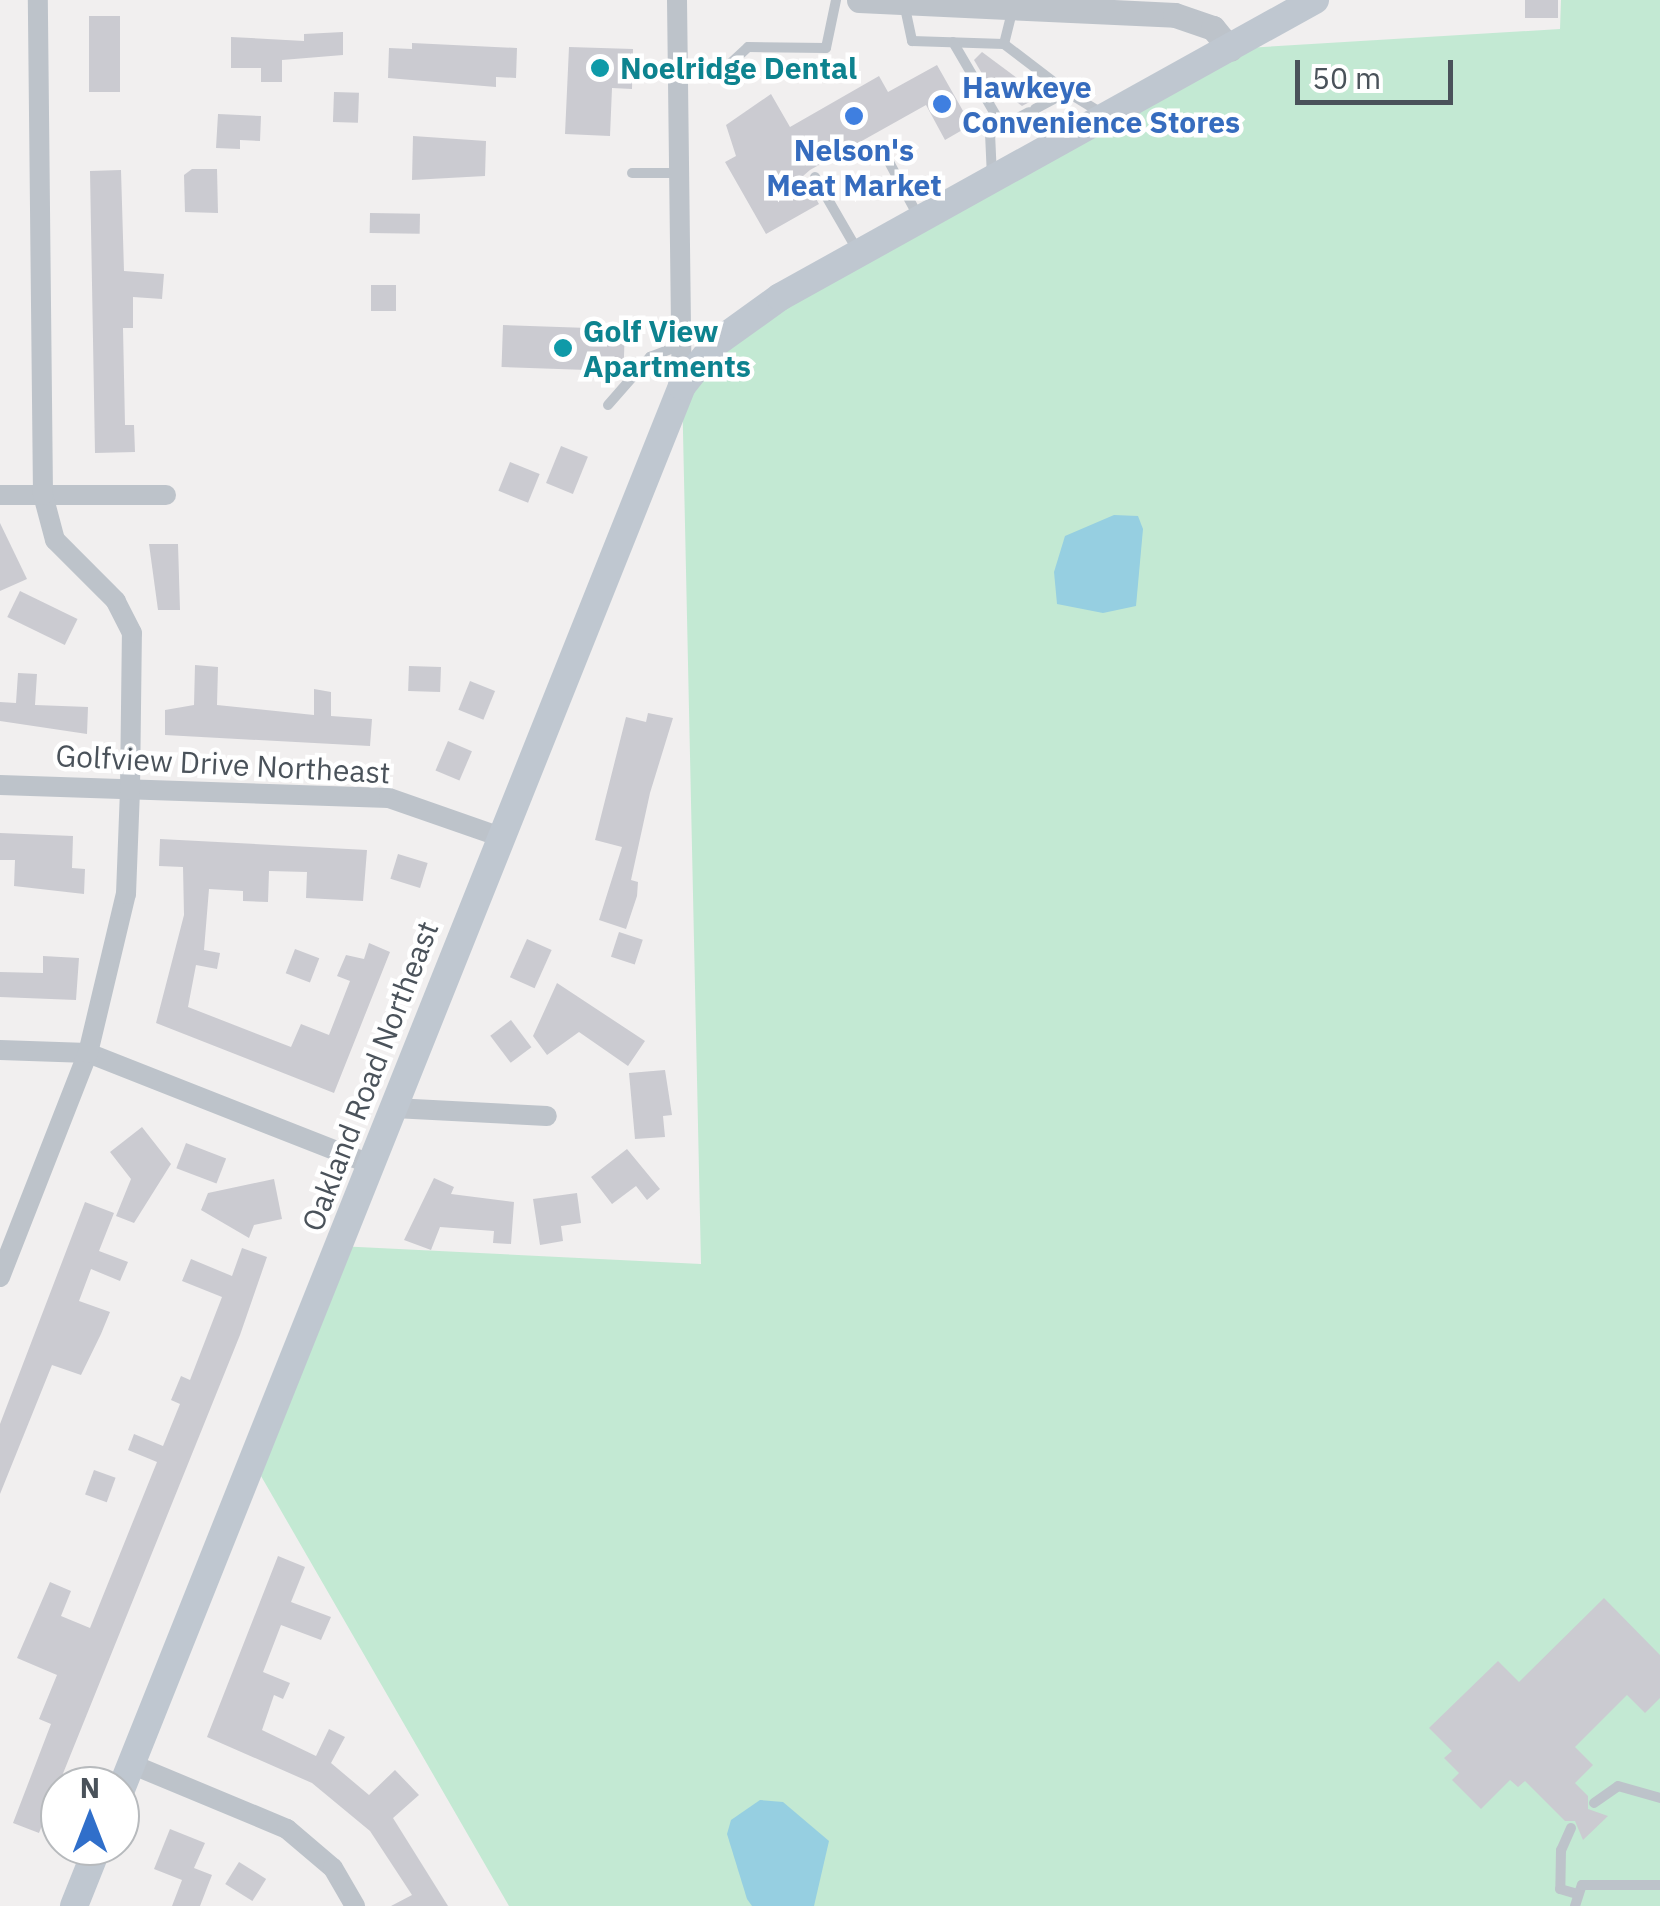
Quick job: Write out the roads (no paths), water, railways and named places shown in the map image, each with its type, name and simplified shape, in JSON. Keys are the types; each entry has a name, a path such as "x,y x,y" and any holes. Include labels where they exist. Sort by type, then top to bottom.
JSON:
{"main road":[{"name":"Oakland Road Northeast","path":"131,1764 394,1108 498,836 682,386 716,344 780,297 1314,0"},
{"path":"74,1906 90,1866"}],"street":[{"path":"0,1277 88,1053 126,894 130,790 132,633 116,602 55,540 43,495 38,0"},
{"path":"677,0 682,386"},
{"path":"859,0 1144,6 1213,28 1230,49"},
{"path":"0,495 166,494"},
{"name":"Golfview Drive Northeast","path":"0,784 388,798 498,836"},
{"path":"0,1050 88,1053 370,1164"},
{"path":"394,1108 547,1116"},
{"path":"131,1764 287,1828 333,1868 356,1906"}],"lane":[{"path":"678,75 718,75 748,47 826,48 836,0"},
{"path":"904,2 912,41 1004,44 1108,117"},
{"path":"1004,44 1030,4"},
{"path":"952,42 1002,126"},
{"path":"992,180 990,133 1068,92"},
{"path":"888,160 920,220"},
{"path":"632,172 679,172"},
{"path":"815,178 859,254"},
{"path":"608,405 650,357 682,345"},
{"path":"1594,1803 1618,1786 1660,1798"},
{"path":"1571,1828 1560,1850 1560,1890 1574,1893"},
{"path":"1574,1906 1574,1893 1582,1885 1660,1886"}],"water":[{"path":"1114,515 1138,516 1143,529 1136,606 1103,613 1057,604 1054,572 1065,536"},
{"path":"760,1800 783,1802 829,1841 814,1906 752,1906 747,1899 727,1834 731,1820"}],"place":[{"name":"Noelridge Dental","path":"600,68"},
{"name":"Hawkeye Convenience Stores","path":"942,104"},
{"name":"Nelson's Meat Market","path":"854,116"},
{"name":"Golf View Apartments","path":"563,348"}]}
